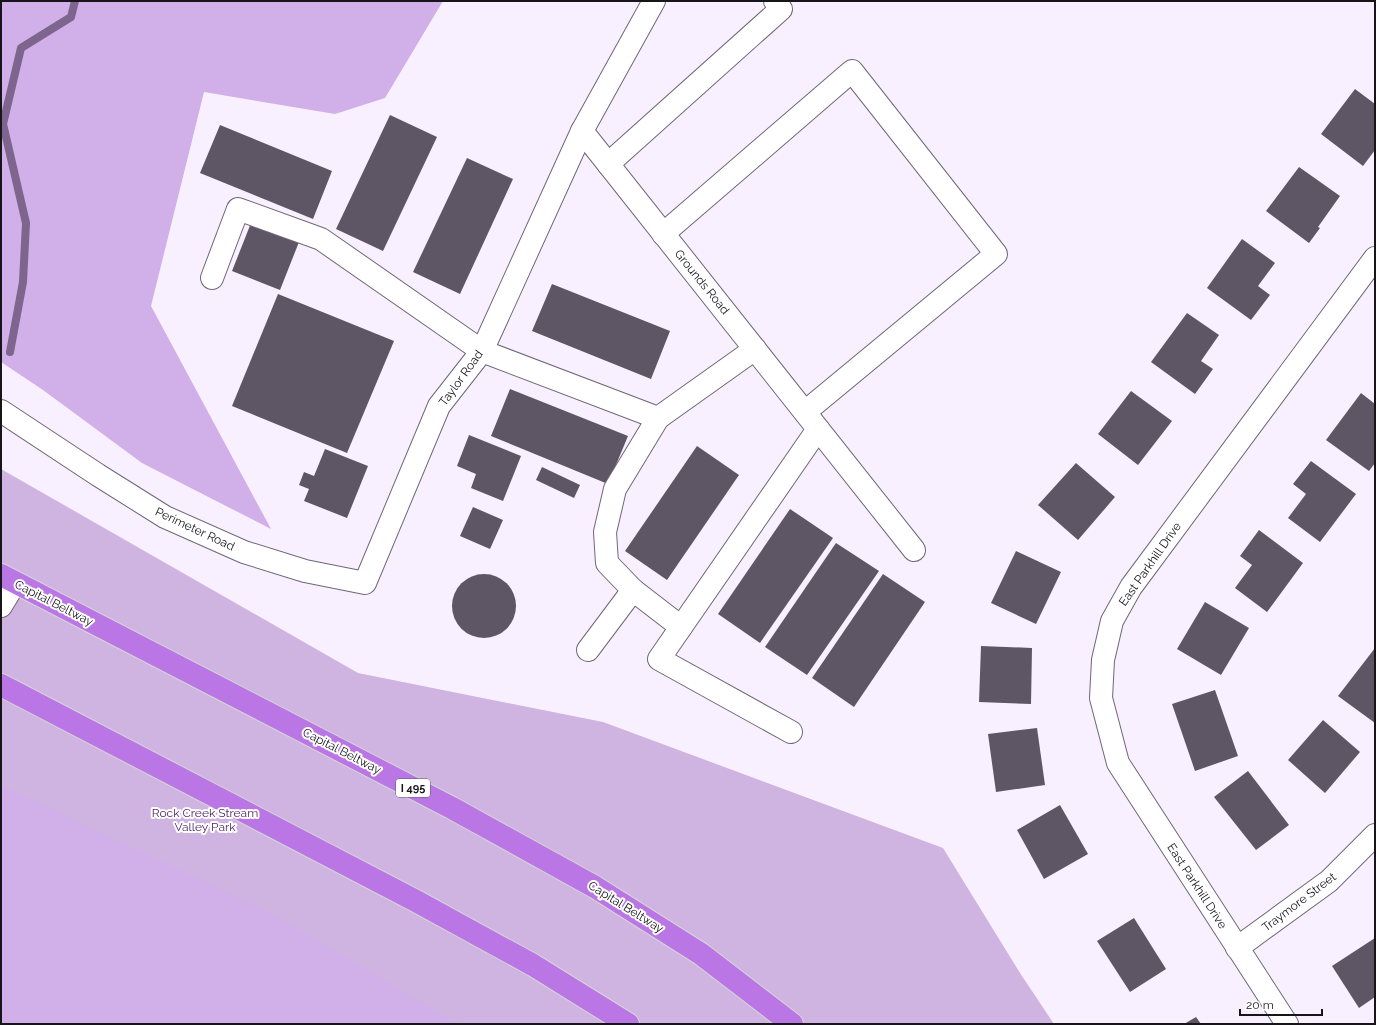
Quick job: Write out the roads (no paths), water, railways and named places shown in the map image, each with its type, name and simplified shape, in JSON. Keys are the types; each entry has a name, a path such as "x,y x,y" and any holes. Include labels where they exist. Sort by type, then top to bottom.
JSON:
{"highway":[{"name":"Capital Beltway","path":"8,579 452,808 595,887 701,954 792,1024"},
{"path":"1,685 416,901 533,965 628,1024"}],"street":[{"path":"582,131 654,1"},
{"path":"608,164 781,9 775,1"},
{"path":"663,234 852,71 996,254 805,412"},
{"name":"Grounds Road","path":"582,131 914,550"},
{"name":"Taylor Road","path":"365,583 439,406 482,351 582,131"},
{"path":"212,278 238,210 321,239 482,351 658,418"},
{"name":"East Parkhill Drive","path":"1287,1024 1118,763 1101,698 1103,660 1112,621 1131,587 1375,258"},
{"path":"681,626 633,590 606,563 605,532 615,489 658,418 755,349"},
{"name":"Perimeter Road","path":"1,412 165,517 244,552 305,571 365,583"},
{"path":"791,732 658,659 818,429"},
{"path":"1,606 8,579"},
{"path":"588,650 633,590"},
{"name":"Traymore Street","path":"1237,948 1329,881 1375,835"}],"waterway":[{"path":"10,352 23,282 26,223 3,124 21,48 71,17 75,1"}],"park label":[{"name":"Rock Creek Stream Valley Park","path":"205,820"}]}
